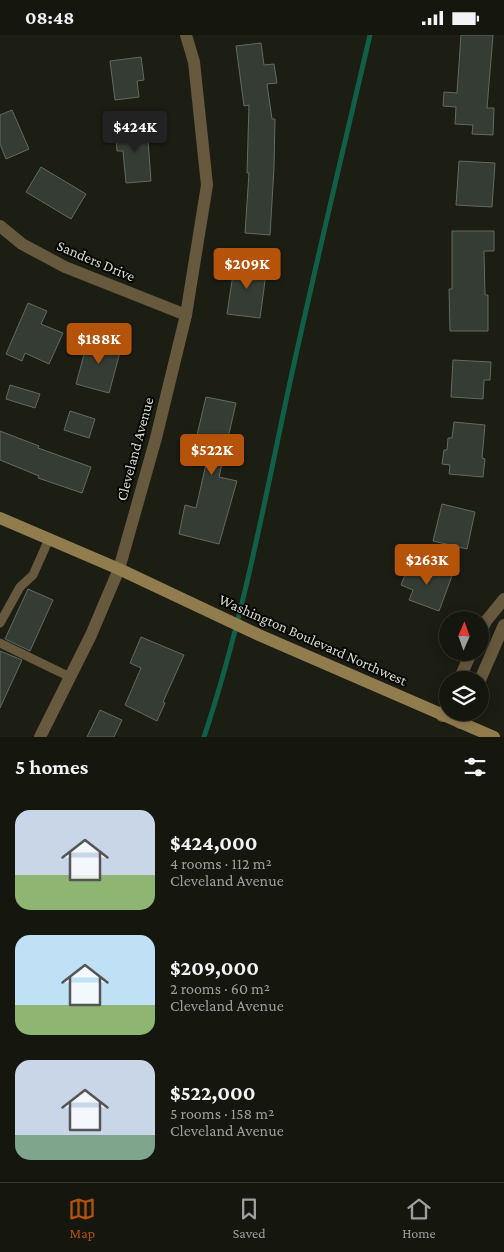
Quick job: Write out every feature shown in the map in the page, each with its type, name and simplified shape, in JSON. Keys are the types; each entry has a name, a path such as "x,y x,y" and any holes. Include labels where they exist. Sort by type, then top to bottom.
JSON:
{"main road":[{"name":"Washington Boulevard Northwest","path":"0,518 119,569 259,635 439,708"},
{"name":"Washington Boulevard Northwest","path":"468,721 494,737"}],"street":[{"name":"Cleveland Avenue","path":"40,737 91,635 119,569 156,438 186,315 207,185 194,63 186,35"},
{"name":"Sanders Drive","path":"0,226 22,244 65,267 186,315"},
{"path":"489,617 504,599"},
{"path":"484,671 504,625"}],"lane":[{"path":"0,623 20,587 33,575 49,539"},
{"path":"0,643 70,677"}],"building":[{"path":"461,35 493,35 487,108 494,108 493,135 472,134 473,125 455,124 456,107 443,106 444,92 457,93"},
{"path":"261,43 264,65 274,64 277,83 267,84 272,119 275,119 270,235 245,233 249,173 247,173 249,105 244,106 236,46"},
{"path":"141,57 144,80 137,81 139,97 115,100 110,61"},
{"path":"12,110 29,149 6,159 0,144 0,115"},
{"path":"147,126 151,181 126,183 123,151 117,151 115,128"},
{"path":"459,161 495,163 492,207 456,205"},
{"path":"41,167 86,194 71,219 26,192"},
{"path":"452,231 494,231 494,251 484,251 485,295 488,295 488,331 450,331 449,289 452,289"},
{"path":"235,261 267,266 260,318 227,314"},
{"path":"28,303 47,311 41,324 63,333 49,364 25,353 22,361 6,354"},
{"path":"89,336 122,345 109,393 76,384"},
{"path":"453,360 491,362 490,380 484,380 483,399 451,397"},
{"path":"10,385 40,394 35,408 6,399"},
{"path":"206,397 236,403 219,477 237,481 219,544 179,534 185,505 196,508 209,451 197,448 200,435 197,435"},
{"path":"70,411 95,419 89,438 64,430"},
{"path":"454,422 485,425 482,458 485,459 483,477 449,474 450,465 442,464 444,450 447,450 448,438 452,438"},
{"path":"0,431 39,446 38,448 91,467 82,493 38,478 39,476 0,460"},
{"path":"442,504 475,512 467,549 433,541"},
{"path":"418,563 452,576 439,611 409,600 413,590 401,585 408,567 415,570"},
{"path":"28,589 53,600 30,651 5,639"},
{"path":"141,637 184,655 163,702 165,703 157,721 125,705 141,668 130,663"},
{"path":"0,651 22,660 0,708"},
{"path":"100,710 122,720 114,737 87,737"}],"waterway":[{"path":"204,737 229,653 250,568 307,305 370,35"}]}
